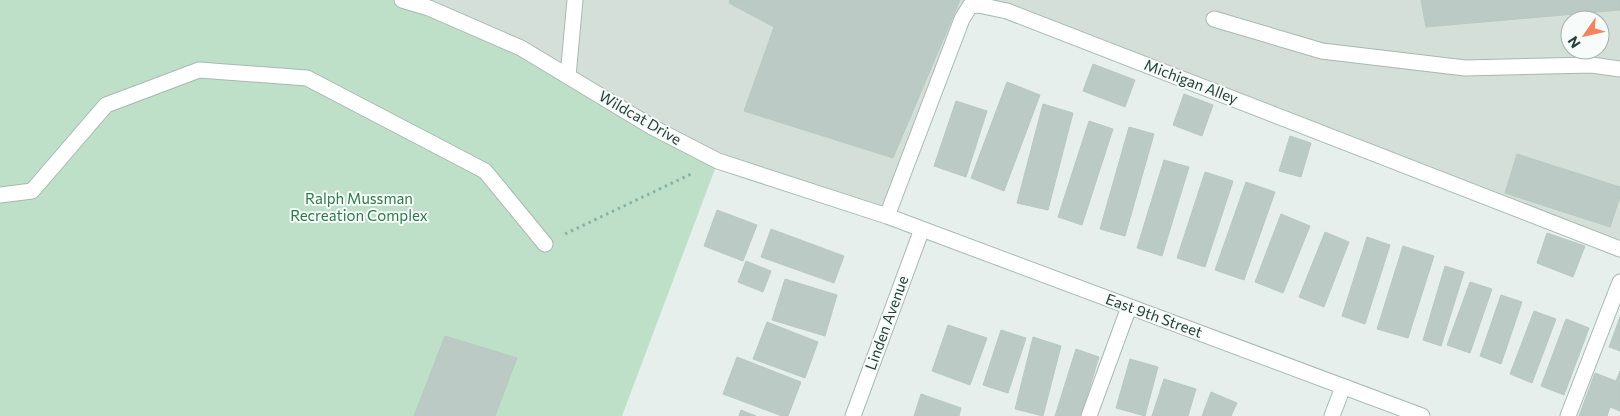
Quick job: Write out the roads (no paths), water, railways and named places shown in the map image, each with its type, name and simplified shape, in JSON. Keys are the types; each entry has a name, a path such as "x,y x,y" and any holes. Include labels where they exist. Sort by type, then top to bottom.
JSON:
{"street":[{"name":"Wildcat Drive","path":"402,0 429,8 520,48 652,127 718,162 887,216"},
{"path":"568,76 575,0"},
{"name":"Michigan Alley","path":"887,216 962,19 970,6 978,5 1007,11 1620,249"},
{"path":"1214,19 1322,51 1465,68 1592,65 1620,70"},
{"path":"0,195 32,191 106,105 198,70 307,78 485,171 545,244"},
{"name":"East 9th Street","path":"887,216 1422,416"},
{"name":"Linden Avenue","path":"853,416 922,229"},
{"path":"1568,416 1620,282"},
{"path":"1089,416 1129,307"},
{"path":"1332,416 1343,387 1345,387"}],"park label":[{"name":"Ralph Mussman Recreation Complex","path":"359,208"}]}
